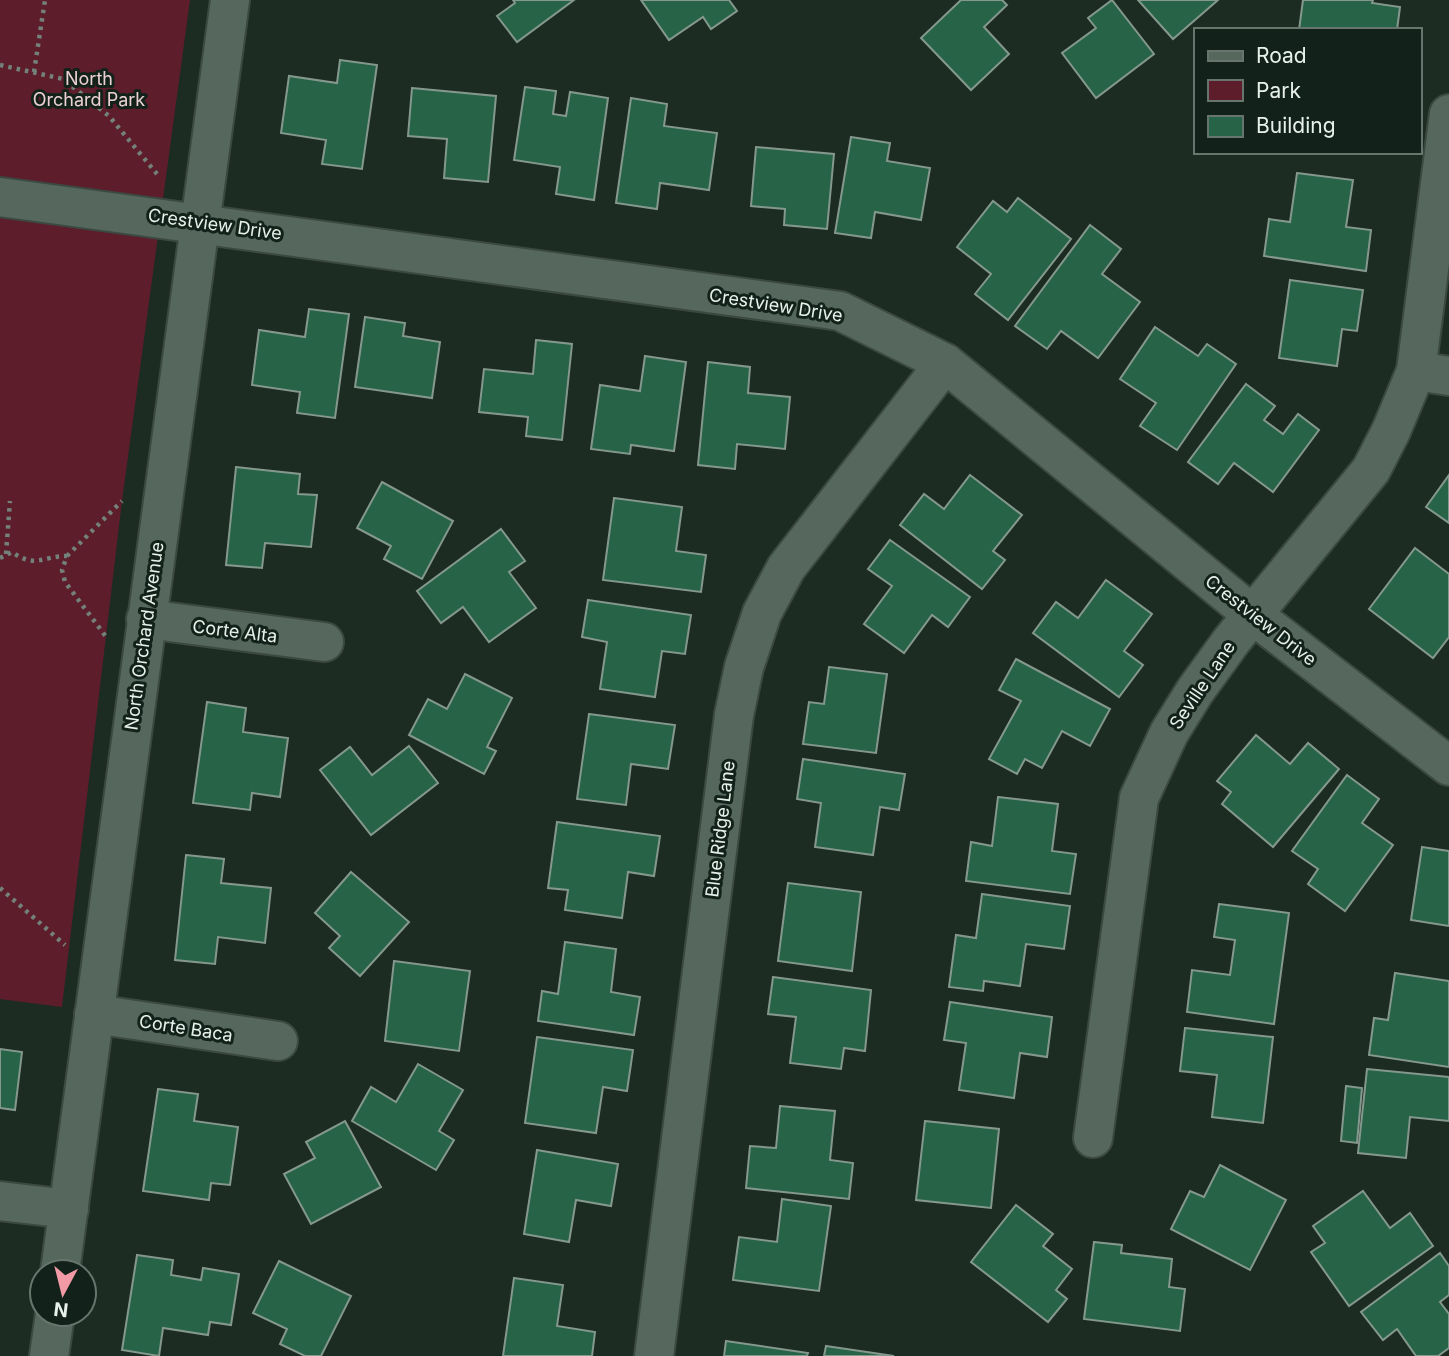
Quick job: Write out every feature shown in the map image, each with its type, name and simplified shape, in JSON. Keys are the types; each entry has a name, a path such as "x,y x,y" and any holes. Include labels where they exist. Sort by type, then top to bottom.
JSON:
{"street":[{"name":"North Orchard Avenue","path":"63,1258 230,0"},
{"name":"Seville Lane","path":"1093,1138 1139,798 1169,733 1231,640 1371,470 1432,374 1449,114"},
{"name":"Crestview Drive","path":"0,197 201,222 840,311 945,363 1253,615 1449,766"},
{"name":"Blue Ridge Lane","path":"653,1356 734,715 744,667 762,613 786,568 945,363"},
{"name":"Corte Alta","path":"146,620 324,642"},
{"name":"Corte Baca","path":"94,1014 278,1041"},
{"path":"0,1201 69,1209"},
{"path":"49,1356 53,1328"}],"path":[{"path":"34,72 44,0"},
{"path":"0,65 63,79 109,116 157,174"},
{"path":"6,554 10,501"},
{"path":"108,639 65,582 62,570 67,556 122,501"},
{"path":"0,558 12,552 23,560 40,562 54,556 67,556"},
{"path":"0,888 65,945"}],"green space":[{"name":"North Orchard Park","path":"0,0 190,0 122,501 62,1007 0,999"}],"building":[{"path":"513,0 574,0 517,42 497,16 515,3"},
{"path":"641,0 729,0 737,11 711,29 703,17 669,40"},
{"path":"961,0 1002,0 1007,5 984,27 1009,54 971,90 921,38"},
{"path":"1112,0 1154,54 1096,98 1062,53 1096,28 1088,18"},
{"path":"1138,0 1218,0 1173,39"},
{"path":"1303,0 1373,0 1372,3 1400,7 1397,28 1299,28"},
{"path":"340,60 377,65 362,169 322,164 326,140 281,133 289,76 337,83"},
{"path":"525,87 556,91 553,114 566,116 570,92 608,98 594,200 556,194 560,167 514,160"},
{"path":"412,88 496,96 488,182 444,178 447,139 408,136"},
{"path":"631,98 667,104 664,126 717,133 709,190 660,183 657,209 616,203"},
{"path":"851,137 890,143 887,161 930,168 921,220 875,212 871,238 835,233"},
{"path":"756,147 834,154 827,229 784,225 785,209 751,206"},
{"path":"1297,173 1353,180 1346,227 1371,230 1366,271 1264,256 1269,219 1290,222"},
{"path":"1018,198 1071,239 1008,320 975,294 991,274 957,247 993,201 1007,212"},
{"path":"1090,225 1121,249 1102,274 1140,302 1098,358 1061,331 1047,349 1015,326"},
{"path":"1290,280 1363,290 1357,331 1342,329 1337,366 1279,358"},
{"path":"309,309 349,314 335,418 297,413 300,392 252,385 259,330 305,337"},
{"path":"365,317 405,323 403,336 440,342 432,398 355,387"},
{"path":"1155,327 1198,356 1207,344 1236,364 1177,450 1140,426 1156,403 1120,379"},
{"path":"536,340 572,344 562,440 526,436 528,417 479,412 484,369 533,374"},
{"path":"645,356 686,362 674,451 631,445 630,454 591,449 600,385 640,391"},
{"path":"708,362 750,367 748,393 790,397 785,449 737,444 735,469 698,465"},
{"path":"1246,384 1275,406 1264,420 1283,434 1298,414 1319,430 1273,492 1234,463 1218,484 1188,462"},
{"path":"236,467 300,474 298,494 317,495 311,547 265,543 262,568 226,565"},
{"path":"970,475 1022,515 993,551 1005,560 982,589 900,525 924,494 944,509"},
{"path":"1449,475 1449,523 1426,507"},
{"path":"382,482 453,521 422,579 384,559 391,546 357,528"},
{"path":"614,498 682,507 676,551 706,555 701,592 603,580"},
{"path":"501,529 525,561 509,572 536,608 489,642 463,607 441,623 417,591"},
{"path":"890,540 970,597 948,627 932,615 904,653 864,624 892,586 868,569"},
{"path":"1415,548 1449,574 1449,637 1433,658 1369,609"},
{"path":"1106,580 1152,614 1124,651 1143,665 1119,697 1033,633 1056,602 1078,618"},
{"path":"588,600 691,615 685,654 662,651 655,697 600,689 607,642 582,637"},
{"path":"1016,659 1110,709 1090,746 1062,731 1042,768 1025,759 1017,774 989,759 1021,701 999,690"},
{"path":"829,667 887,674 876,753 803,744 809,702 824,704"},
{"path":"465,674 512,698 487,747 496,751 484,774 409,735 428,699 447,709"},
{"path":"207,702 246,708 243,732 288,738 280,797 252,793 250,810 193,803"},
{"path":"589,714 675,725 668,769 631,764 626,805 577,799"},
{"path":"1256,735 1290,764 1308,743 1339,769 1273,847 1222,804 1231,792 1217,781"},
{"path":"409,746 438,783 371,835 320,770 350,747 372,775"},
{"path":"803,759 905,774 899,810 880,807 873,855 815,847 821,803 797,799"},
{"path":"1347,775 1379,799 1362,823 1393,845 1345,911 1308,884 1318,869 1292,851"},
{"path":"998,797 1058,804 1052,851 1076,854 1070,894 966,881 971,842 992,846"},
{"path":"557,822 660,836 654,876 628,872 622,918 565,910 568,890 548,888"},
{"path":"1422,847 1449,851 1449,926 1411,920"},
{"path":"186,855 224,859 221,883 271,888 265,943 218,937 215,964 175,960"},
{"path":"351,872 409,922 360,976 329,948 340,936 315,913"},
{"path":"788,883 861,892 852,971 778,961"},
{"path":"982,894 1070,906 1064,949 1026,944 1020,986 984,981 983,991 949,987 956,935 976,938"},
{"path":"1219,904 1289,913 1274,1024 1187,1012 1192,970 1230,975 1235,940 1214,937"},
{"path":"565,942 616,949 611,992 640,997 634,1035 538,1021 542,991 558,994"},
{"path":"394,961 470,971 459,1051 385,1041"},
{"path":"1395,973 1449,981 1449,1067 1369,1055 1374,1018 1388,1020"},
{"path":"773,977 871,990 865,1051 844,1048 841,1069 790,1063 796,1017 768,1014"},
{"path":"950,1002 1052,1017 1047,1057 1020,1053 1014,1098 959,1090 966,1043 944,1040"},
{"path":"1185,1028 1273,1037 1263,1123 1212,1117 1217,1075 1180,1071"},
{"path":"537,1037 633,1050 627,1091 603,1087 596,1133 525,1123"},
{"path":"0,1049 22,1052 15,1110 0,1108"},
{"path":"418,1064 463,1090 439,1131 454,1140 436,1170 352,1121 371,1087 396,1102"},
{"path":"1367,1069 1449,1077 1449,1121 1410,1117 1406,1158 1358,1153"},
{"path":"1346,1086 1362,1088 1357,1143 1341,1141"},
{"path":"158,1089 198,1094 194,1121 238,1127 230,1185 211,1183 209,1200 143,1191"},
{"path":"780,1106 835,1111 830,1160 853,1163 849,1199 746,1188 750,1146 776,1148"},
{"path":"345,1121 381,1187 311,1224 284,1174 315,1158 306,1142"},
{"path":"925,1121 999,1129 991,1208 916,1200"},
{"path":"537,1150 618,1164 611,1206 576,1200 569,1242 524,1234"},
{"path":"1220,1165 1286,1200 1250,1270 1171,1229 1190,1191 1204,1197"},
{"path":"1363,1191 1390,1228 1410,1213 1433,1246 1349,1306 1311,1252 1325,1243 1313,1226"},
{"path":"782,1199 831,1206 819,1291 733,1280 739,1237 777,1242"},
{"path":"1016,1205 1053,1234 1043,1246 1072,1269 1056,1290 1067,1299 1048,1322 971,1262"},
{"path":"1094,1242 1122,1245 1121,1253 1172,1259 1169,1287 1185,1289 1180,1331 1084,1319"},
{"path":"1440,1253 1449,1266 1449,1295 1440,1302 1449,1314 1449,1348 1438,1356 1416,1356 1397,1329 1383,1340 1361,1312"},
{"path":"137,1255 173,1260 171,1275 201,1280 203,1268 239,1274 231,1325 210,1322 208,1335 163,1328 159,1356 122,1350"},
{"path":"279,1261 351,1296 321,1356 305,1356 280,1344 287,1329 253,1313"},
{"path":"514,1278 563,1285 557,1326 595,1332 592,1356 503,1356"},
{"path":"726,1341 808,1353 807,1356 724,1356"},
{"path":"826,1346 894,1356 824,1356"}]}
